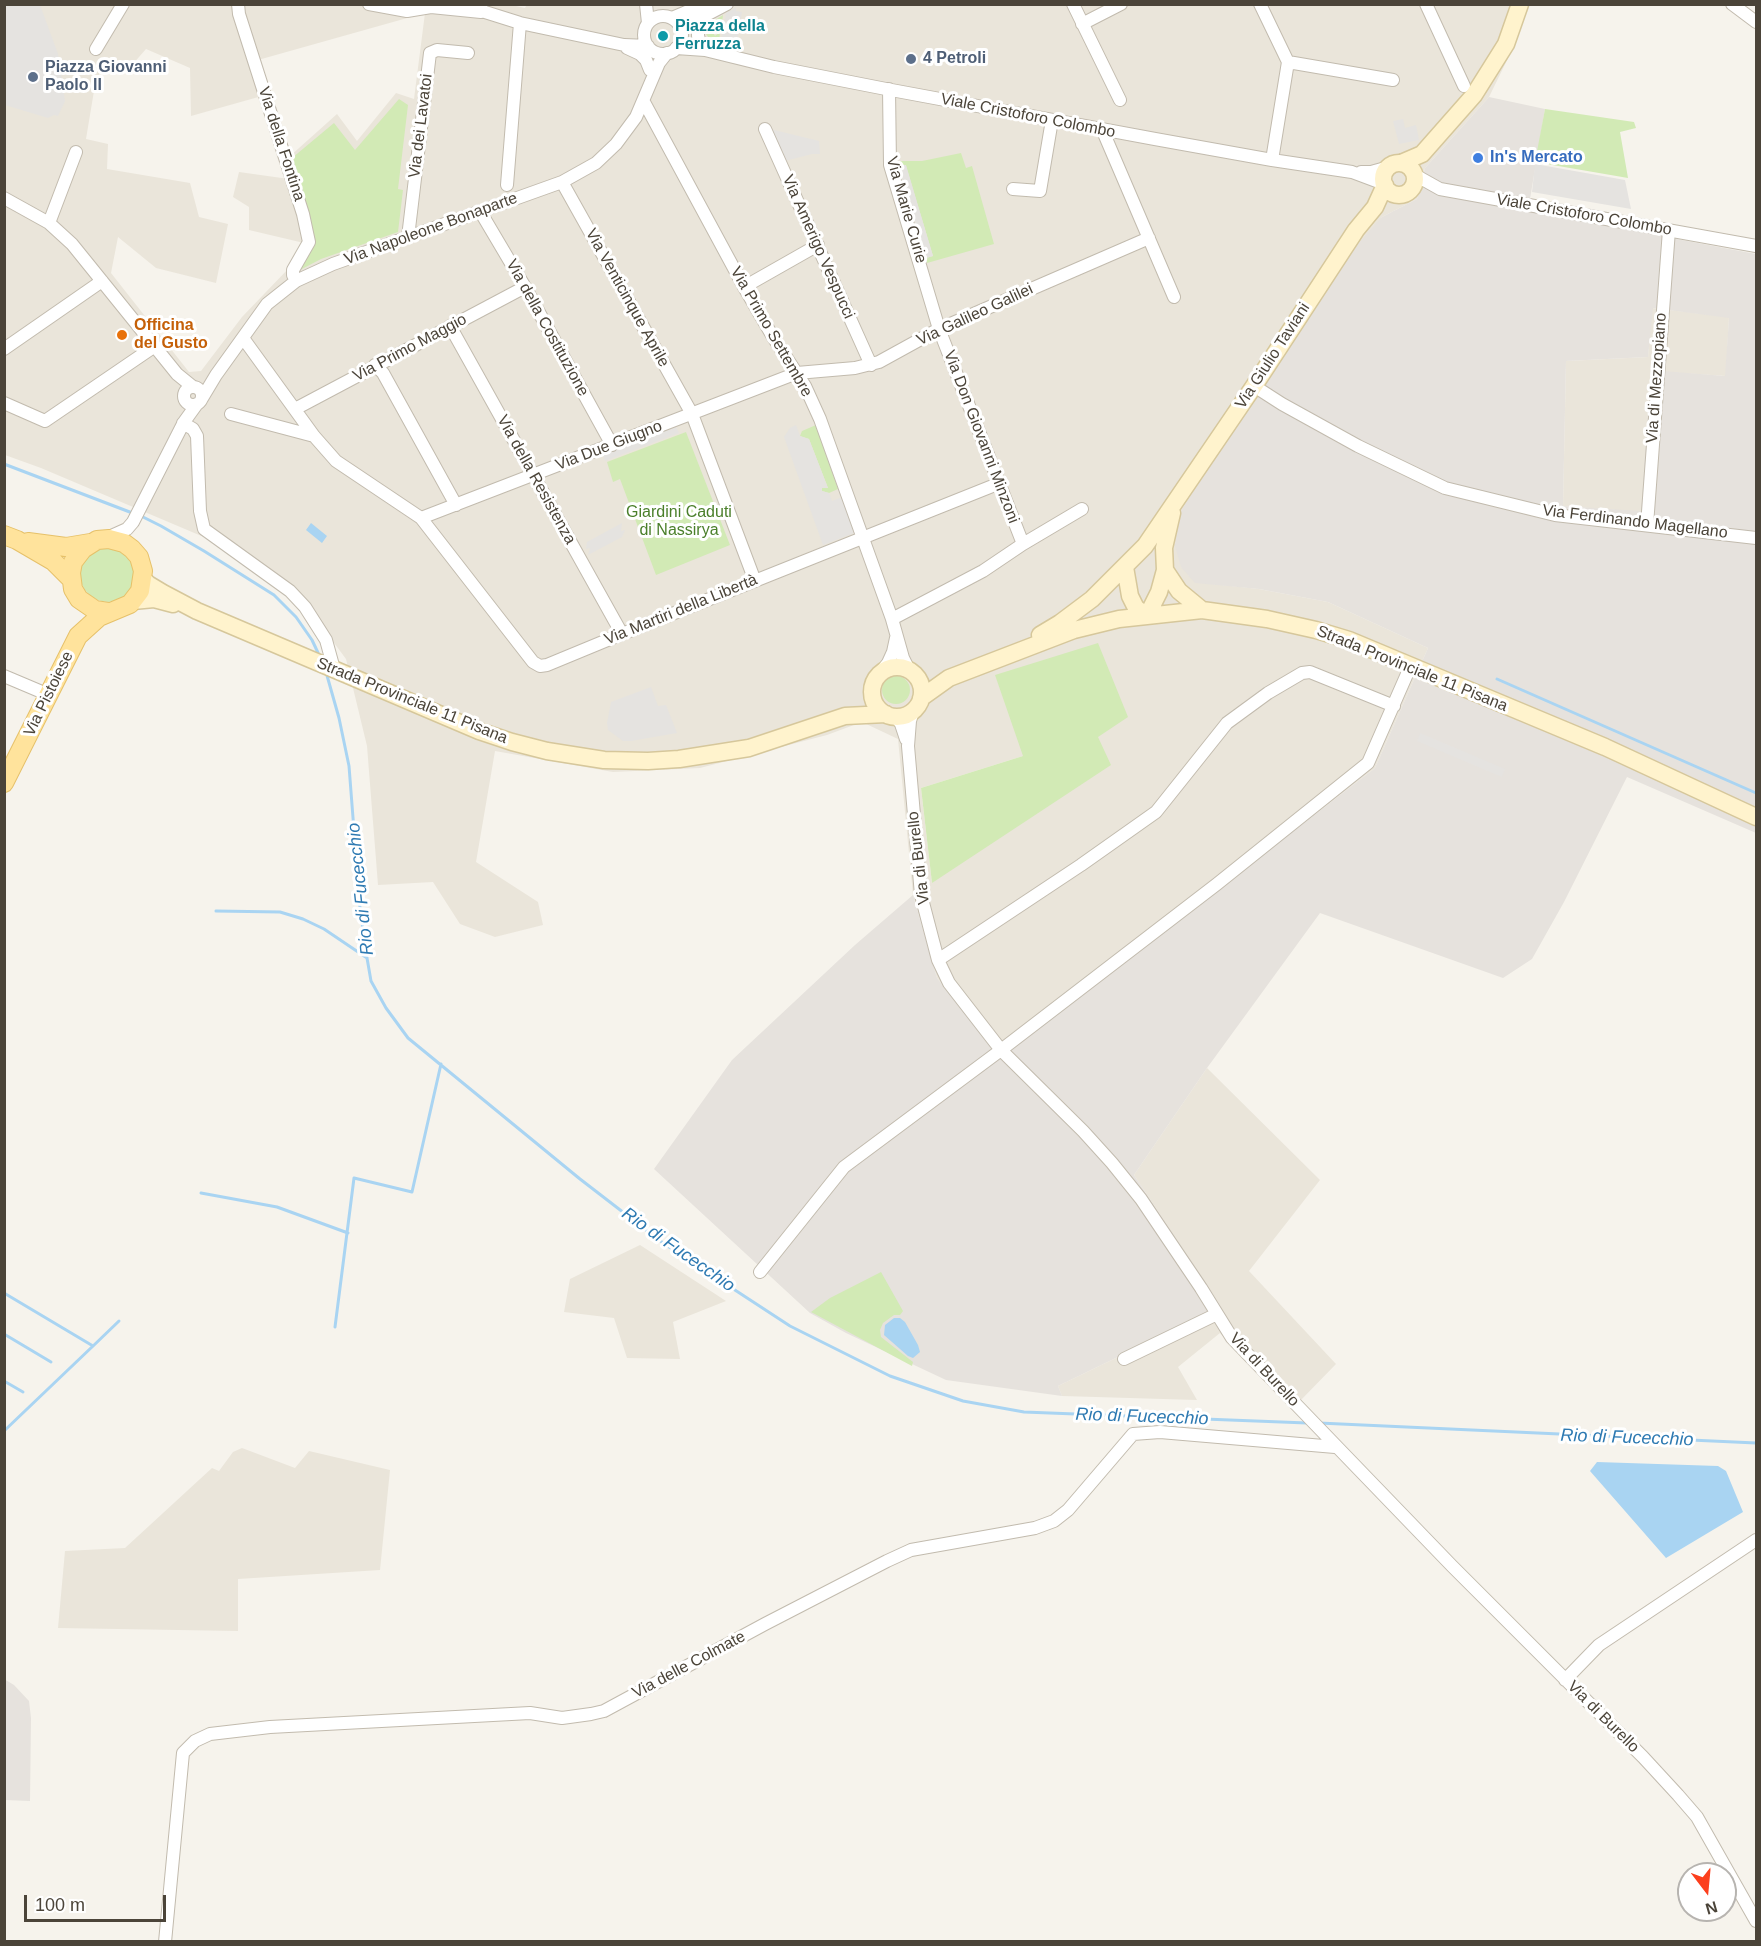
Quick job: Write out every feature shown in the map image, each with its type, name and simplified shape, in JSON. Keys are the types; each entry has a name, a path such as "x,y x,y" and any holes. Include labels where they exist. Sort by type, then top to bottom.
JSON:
{"main road":[{"path":"1384,184 1385,173 1405,170 1474,95 1506,44 1520,4"},
{"path":"1402,195 1415,183 1405,170"},
{"name":"Viale Cristoforo Colombo","path":"1384,184 1390,192 1402,195"},
{"name":"Via Giulio Taviani","path":"1004,656 1060,623 1092,599 1145,546 1254,386 1356,230 1375,207 1384,184"},
{"name":"Via Giulio Taviani","path":"1375,207 1402,195"},
{"name":"Via Giulio Taviani","path":"1147,616 1159,592 1165,570 1164,548 1174,505"},
{"path":"11,537 66,547 98,541 114,540 124,543 139,557 142,564 144,579 140,591 133,601 122,609 108,612 89,607 53,561 11,537"},
{"path":"73,586 71,567 76,557 82,549 98,541"},
{"path":"1125,567 1130,596 1137,608 1147,616"},
{"path":"1165,570 1179,591 1202,610"},
{"name":"Strada Provinciale 11 Pisana","path":"144,579 148,584 197,611 479,731 547,752 604,760 648,761 719,754 767,742 845,716 905,715 934,687 949,678 1074,630 1119,619 1202,610 1267,619 1349,640 1411,665 1605,747 1756,817"},
{"name":"Via Pistoiese","path":"73,586 80,608 78,636"},
{"name":"Strada Provinciale 11 Pisana","path":"133,601 154,600 197,611"},
{"name":"Via Pistoiese","path":"4,783 78,636 108,612"},
{"name":"Strada Provinciale 11 Pisana","path":"845,716 882,672 891,668 900,667 924,678 949,678"},
{"path":"912,672 921,686 917,705"},
{"path":"875,683 876,704 891,715"}],"street":[{"path":"96,49 123,4"},
{"name":"Via della Fontina","path":"238,4 239,14 303,214 309,242 293,270 292,275 296,281"},
{"path":"369,4 407,11 431,7 485,12 624,45 640,54 646,60 650,70"},
{"path":"471,4 485,12"},
{"name":"Via Napoleone Bonaparte","path":"646,4 650,70 646,96"},
{"path":"654,4 678,23 677,42"},
{"path":"624,45 647,38 658,16 669,17 727,4"},
{"path":"1072,4 1120,100"},
{"path":"1082,24 1121,4"},
{"path":"1260,4 1288,62 1272,160"},
{"path":"1426,4 1464,86"},
{"path":"1732,4 1756,22"},
{"path":"647,38 661,53 677,42 688,24 705,10"},
{"path":"705,10 698,28 700,43 705,50"},
{"path":"507,185 520,22"},
{"name":"Via Napoleone Bonaparte","path":"133,522 183,423 267,304 296,281 333,264 562,182 588,169 616,144 636,117 659,63 677,42"},
{"name":"Viale Cristoforo Colombo","path":"677,42 774,67 1272,160 1352,172 1405,170 1440,189 1756,246"},
{"name":"Via dei Lavatoi","path":"408,237 430,53 437,50 468,53"},
{"path":"1288,62 1393,81"},
{"name":"Via Marie Curie","path":"889,89 890,165 939,329"},
{"name":"Via Primo Settembre","path":"646,96 660,135 744,287 797,373 820,419 862,538"},
{"name":"Via Primo Settembre","path":"636,117 660,135"},
{"path":"1013,189 1040,191 1052,120"},
{"name":"Via Amerigo Vespucci","path":"765,129 871,365"},
{"path":"1102,129 1174,297"},
{"path":"49,223 76,152"},
{"name":"Viale Cristoforo Colombo","path":"1352,172 1384,184"},
{"name":"Via Venticinque Aprile","path":"562,182 692,414 755,581"},
{"path":"4,198 49,223 72,244 177,374 189,392 189,404 199,402"},
{"name":"Via della Costituzione","path":"480,211 525,287 612,445"},
{"name":"Via di Mezzopiano","path":"1647,525 1669,230"},
{"name":"Via Galileo Galilei","path":"797,373 871,365 939,329 1149,238"},
{"path":"744,287 818,245"},
{"path":"4,349 102,281"},
{"name":"Via Primo Maggio","path":"295,408 525,287"},
{"name":"Via della Resistenza","path":"450,326 622,634"},
{"name":"Via Don Giovanni Minzoni","path":"939,329 1023,544"},
{"path":"243,338 314,436 336,461 421,518"},
{"path":"4,403 45,421 155,346"},
{"path":"375,365 383,373 456,505"},
{"name":"Via Due Giugno","path":"421,518 797,373"},
{"name":"Via Napoleone Bonaparte","path":"183,423 189,392 216,375"},
{"name":"Via Ferdinando Magellano","path":"1254,386 1358,446 1445,488 1555,515 1756,538"},
{"path":"231,414 314,436"},
{"path":"183,423 193,429 197,436 200,512 204,529 290,591 305,607 326,640 338,671"},
{"name":"Via Martiri della Libertà","path":"421,518 537,665 547,666 1000,483"},
{"name":"Via Don Giovanni Minzoni","path":"892,619 983,571 1082,509"},
{"path":"98,541 127,529 133,522"},
{"path":"133,522 133,543 139,557"},
{"path":"862,538 892,619 896,637 912,672"},
{"path":"875,683 894,652 896,637"},
{"path":"760,1272 844,1167 1217,884 1368,764 1411,665"},
{"path":"938,960 1156,812 1227,723 1268,693 1302,673 1310,672 1394,706"},
{"path":"4,676 49,695"},
{"name":"Via di Burello","path":"917,705 910,721 908,746 921,895 938,960 948,983 1001,1050 1112,1162 1147,1206 1232,1338 1335,1447 1643,1757 1696,1817 1756,1921"},
{"name":"Via di Burello","path":"891,715 901,724 908,746"},
{"path":"1124,1359 1217,1314"},
{"name":"Via delle Colmate","path":"165,1941 183,1753 195,1741 210,1734 270,1727 530,1713 562,1718 597,1713 912,1550 1035,1528 1054,1521 1068,1510 1133,1434 1160,1432 1335,1447"},
{"path":"1565,1680 1599,1645 1756,1540"}],"shaded area":[{"path":"507,4 525,8 527,4 1527,5 1513,48 1489,97 1425,168 1417,199 1382,217 1195,582 1259,589 1328,602 1428,648 1375,768 1000,1058 937,978 913,895 898,739 862,722 827,735 700,768 613,772 495,751 476,862 538,902 543,925 495,937 460,924 433,882 378,885 367,746 346,659 306,605 225,546 5,455 4,5","holes":["425,13 414,99 396,93 357,141 337,114 289,157 296,180 239,172 233,197 249,207 249,230 304,243 289,268 242,317 201,371 189,372 111,273 118,237 156,268 216,283 228,224 199,217 190,183 107,169 108,144 86,139 95,85 103,64 125,73 146,49 190,68 191,116 269,94 258,60","1023,756 932,883 921,788"]},
{"name":"Piazza Giovanni Paolo II","path":"4,5 40,5 58,54 65,101 58,116 48,118 5,105"},
{"path":"736,8 736,11 742,12 736,47 721,43 726,13"},
{"path":"1489,97 1545,109 1528,211 1756,254 1756,833 1627,777 1564,902 1532,959 1503,978 1320,913 1207,1068 1134,1175 1221,1307 1058,1386 1062,1396 946,1380 846,1333 810,1313 654,1169 732,1060 855,945 913,895 937,978 1000,1058 1375,768 1428,648 1328,602 1259,589 1195,583 1181,567 1175,546 1179,514 1335,270 1382,217 1417,199 1425,168","holes":["1653,308 1729,318 1725,376 1651,370 1641,511 1563,506 1566,361 1648,357"]},
{"path":"1403,119 1405,128 1416,125 1419,140 1399,144 1393,121"},
{"path":"770,129 819,141 820,154 785,161"},
{"path":"1535,164 1625,180 1631,209 1532,192"},
{"path":"898,165 906,165 933,256 926,258"},
{"path":"1652,308 1729,317 1726,376 1652,371 1642,512 1563,506 1566,361 1648,357"},
{"path":"796,425 800,436 809,439 828,488 822,488 822,491 829,493 832,501 842,497 854,533 823,545 784,437 790,428"},
{"path":"676,427 679,433 605,461 603,455"},
{"path":"622,523 621,531 625,530 622,537 588,555 590,548 586,549 587,542"},
{"path":"651,687 658,706 666,705 677,733 623,741 608,730 611,702"},
{"path":"1420,733 1505,769 1502,777 1417,741"},
{"path":"1207,1068 1320,1180 1249,1271 1336,1364 1301,1400 1289,1406 1220,1333 1178,1367 1197,1400 1062,1396 1058,1386 1221,1307 1134,1175"},
{"path":"640,1245 726,1301 673,1322 680,1359 627,1358 614,1318 564,1312 570,1279"},
{"path":"242,1448 295,1468 309,1451 390,1470 380,1570 238,1579 238,1631 58,1628 65,1551 125,1548 212,1468 219,1471 233,1452"},
{"path":"4,1679 14,1685 29,1701 31,1718 30,1801 5,1800"}],"green space":[{"path":"723,15 721,30 718,25 711,29 715,36 720,32 719,43 711,41 706,34 706,26"},
{"path":"399,99 408,105 398,189 403,190 398,232 321,259 300,270 310,236 308,210 292,158 334,123 355,150"},
{"path":"1545,109 1634,122 1636,128 1620,132 1628,178 1535,162"},
{"path":"961,153 966,168 972,166 994,244 927,263 926,258 933,256 906,166 898,165 897,161 922,161"},
{"path":"816,425 838,489 829,493 822,491 821,488 828,488 809,439 800,436 802,431"},
{"name":"Giardini Caduti di Nassirya","path":"686,432 730,545 656,575 620,479 613,482 607,462"},
{"path":"108,546 123,551 131,559 136,574 131,589 123,597 108,602 93,597 85,589 80,574 85,559 93,551"},
{"path":"1098,643 1128,717 1098,737 1111,765 932,883 921,788 1023,756 995,675"},
{"path":"896,676 906,680 910,690 906,700 896,704 886,700 882,690 886,680"},
{"path":"881,1272 903,1311 900,1315 894,1315 883,1323 880,1330 881,1337 913,1362 912,1366 811,1312 830,1298"}],"water":[{"path":"311,523 327,536 322,543 306,530"},
{"path":"894,1318 900,1318 905,1322 918,1345 920,1352 913,1358 884,1335 885,1325"},
{"path":"1597,1462 1718,1466 1726,1471 1743,1512 1666,1558 1590,1471"}],"waterway":[{"name":"Rio di Fucecchio","path":"4,464 135,514"},
{"name":"Rio di Fucecchio","path":"141,516 204,551 274,595 296,617 312,640 320,657"},
{"name":"Rio di Fucecchio","path":"326,672 349,766 360,908 371,981 386,1008 408,1038 580,1179 663,1243 790,1326 890,1376 963,1401 1024,1412 1307,1423"},
{"path":"1497,679 1756,793"},
{"path":"216,911 280,912 303,919 324,929 367,958"},
{"path":"335,1327 354,1178 412,1192 441,1064"},
{"path":"201,1193 277,1207 348,1233"},
{"path":"4,1293 93,1346 4,1431"},
{"path":"92,1347 119,1321"},
{"path":"4,1334 51,1362"},
{"path":"4,1381 23,1392"},
{"name":"Rio di Fucecchio","path":"1319,1423 1756,1443"}],"place":[{"name":"Piazza della Ferruzza","path":"663,36"},
{"name":"4 Petroli","path":"911,59"},
{"name":"Piazza Giovanni Paolo II","path":"33,77"},
{"name":"In's Mercato","path":"1478,158"},
{"name":"Officina del Gusto","path":"122,335"}]}
